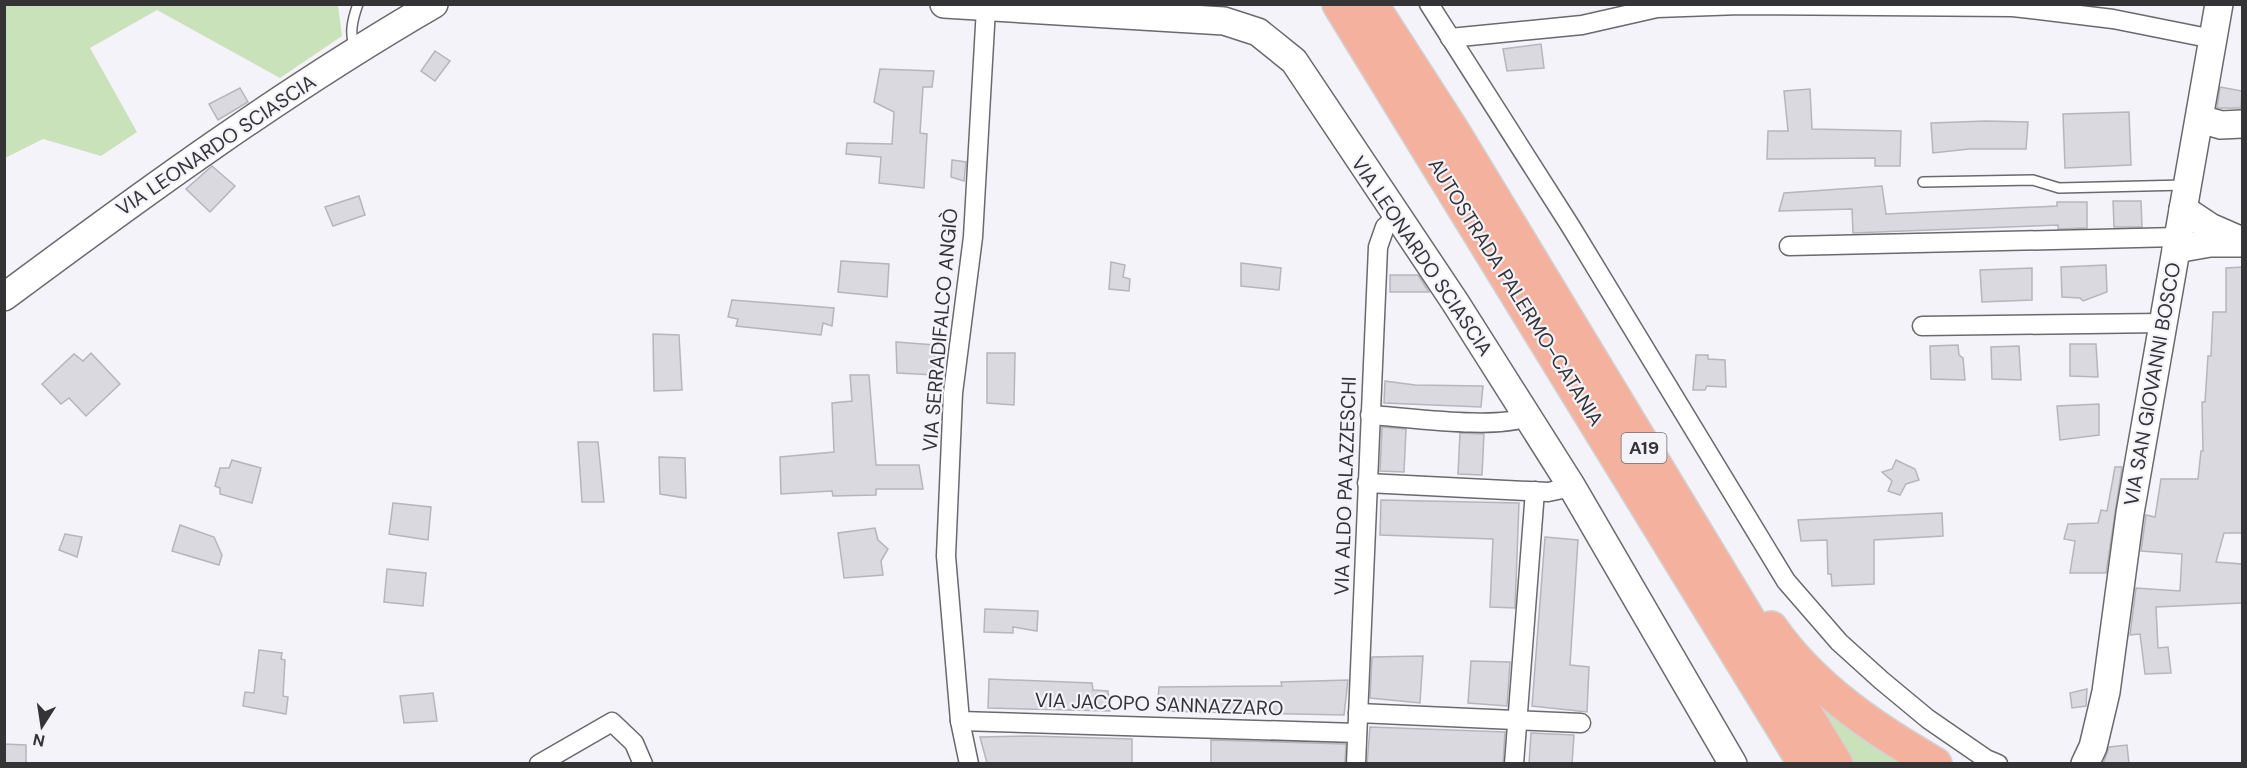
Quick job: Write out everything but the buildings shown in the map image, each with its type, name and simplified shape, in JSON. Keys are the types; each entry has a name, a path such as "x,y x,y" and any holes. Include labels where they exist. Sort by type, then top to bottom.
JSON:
{"highway":[{"name":"AUTOSTRADA PALERMO-CATANIA","path":"1339,4 1805,764"},
{"name":"AUTOSTRADA PALERMO-CATANIA","path":"1371,4 1485,183 1836,764"},
{"path":"1485,183 1559,290 1736,577 1777,636 1808,670 1865,721 1935,764"},
{"path":"1559,362 1590,439 1781,764"}],"street":[{"name":"VIA LEONARDO SCIASCIA","path":"4,297 168,174 357,50 435,4"},
{"name":"VIA LEONARDO SCIASCIA","path":"944,4 1224,21 1258,32 1294,61 1455,302 1572,487 1733,764"},
{"path":"1430,4 1571,227 1786,581 1839,642 1881,680 1928,719 1986,759 1998,764"},
{"name":"VIA SAN GIOVANNI BOSCO","path":"2085,764 2092,747 2106,692 2130,513 2219,4"},
{"path":"1450,38 1582,25 1657,6 1740,5 2013,7 2113,19 2213,39"},
{"name":"VIA SERRADIFALCO ANGIÒ","path":"969,764 960,721 946,556 953,393 973,237 980,6"},
{"path":"2200,119 2221,125 2242,123"},
{"path":"2185,197 2210,226 2242,242"},
{"name":"VIA ALDO PALAZZESCHI","path":"1356,764 1378,247 1385,227 1397,217"},
{"path":"1789,246 2242,242"},
{"path":"1922,326 2162,323"},
{"path":"1370,415 1492,423 1516,421 1526,417"},
{"path":"1367,483 1535,491 1561,491 1572,487"},
{"path":"1514,764 1535,491"},
{"path":"1358,713 1581,723"},
{"name":"VIA JACOPO SANNAZZARO","path":"960,721 1357,733"},
{"path":"539,764 612,722 634,743 644,764"}],"lane":[{"path":"357,50 352,41 351,28 358,4"},
{"path":"1923,182 2033,180 2059,188 2185,197"}],"green space":[{"path":"5,4 338,5 342,36 280,78 157,10 90,48 137,132 101,156 43,139 5,158"},
{"path":"1802,680 1914,763 1854,763"}]}
